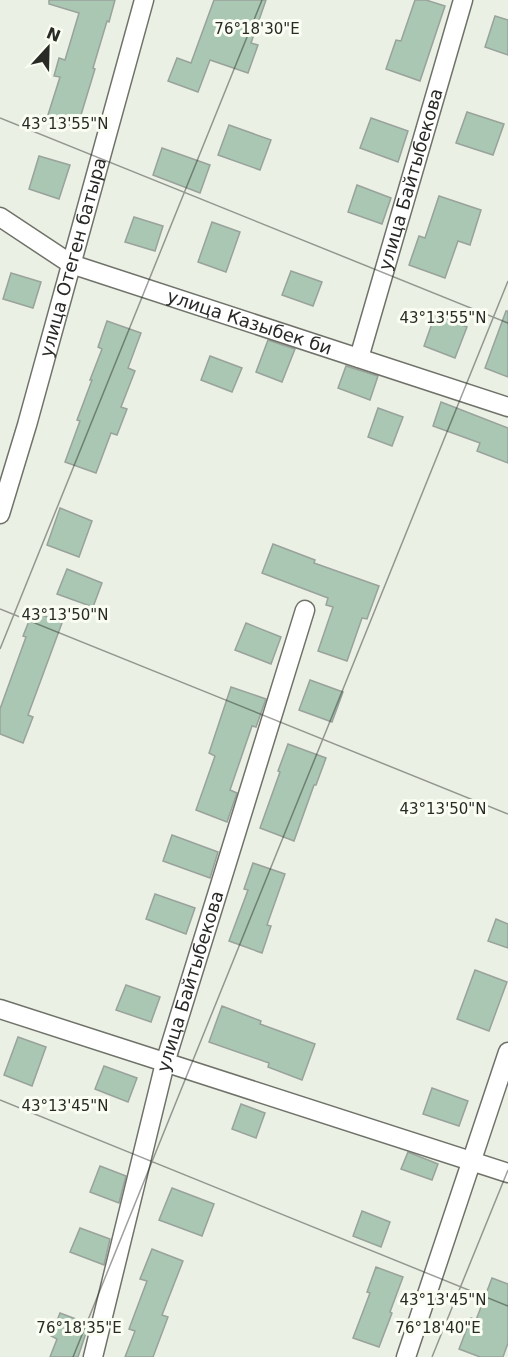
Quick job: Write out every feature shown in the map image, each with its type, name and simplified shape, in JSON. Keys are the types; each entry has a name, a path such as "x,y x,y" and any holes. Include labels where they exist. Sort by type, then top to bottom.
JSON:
{"street":[{"name":"улица Отеген батыра","path":"0,514 27,425 144,0"},
{"name":"улица Байтыбекова","path":"359,358 463,0"},
{"name":"улица Казыбек би","path":"0,217 71,264 508,407"},
{"name":"улица Байтыбекова","path":"93,1357 165,1063 305,610"},
{"path":"0,1009 508,1173"},
{"path":"406,1357 508,1052"}],"building":[{"path":"49,0 115,0 77,128 47,118 60,77 54,76 59,58 65,60 79,13 49,4"},
{"path":"214,0 266,0 251,43 258,45 248,73 210,60 198,92 168,81 177,58 191,63"},
{"path":"415,0 426,0 445,6 420,81 386,69 396,40 401,41"},
{"path":"495,16 508,20 508,55 485,47"},
{"path":"467,112 504,124 493,155 456,143"},
{"path":"371,118 408,131 398,162 360,148"},
{"path":"229,125 271,140 260,170 218,155"},
{"path":"162,148 210,165 200,193 153,175"},
{"path":"39,156 70,165 59,199 29,189"},
{"path":"357,185 391,198 382,224 348,212"},
{"path":"439,196 481,210 470,245 458,241 445,278 409,265 419,236 425,238"},
{"path":"134,217 163,226 155,251 125,242"},
{"path":"212,222 240,232 226,272 198,262"},
{"path":"291,271 322,282 313,306 282,295"},
{"path":"11,273 41,282 33,308 3,299"},
{"path":"506,311 508,311 508,377 485,368"},
{"path":"435,315 467,327 455,358 424,346"},
{"path":"107,321 141,333 128,368 135,371 121,407 127,409 117,435 111,433 96,473 65,462 102,349 98,347"},
{"path":"268,340 295,349 282,382 256,372"},
{"path":"210,356 242,368 232,392 201,380"},
{"path":"346,366 378,376 370,400 338,388"},
{"path":"441,402 508,428 508,463 477,451 480,443 433,426"},
{"path":"378,408 403,417 392,446 368,437"},
{"path":"60,508 92,521 79,557 47,545"},
{"path":"273,544 315,560 314,563 379,586 367,619 362,618 347,661 318,651 333,607 326,605 328,598 262,573"},
{"path":"67,569 102,583 93,607 57,594"},
{"path":"33,611 62,623 28,715 33,717 23,743 0,734 0,709"},
{"path":"246,623 281,637 271,664 235,650"},
{"path":"310,680 343,692 332,722 299,710"},
{"path":"231,687 266,699 256,727 252,726 230,790 237,793 227,822 196,810 215,756 209,753"},
{"path":"288,744 326,758 294,841 260,828"},
{"path":"172,835 218,852 210,878 163,861"},
{"path":"253,863 285,874 267,925 271,926 262,953 229,941 248,890 244,889"},
{"path":"155,894 195,908 186,934 146,919"},
{"path":"496,919 508,924 508,948 488,941"},
{"path":"475,970 507,982 489,1031 457,1019"},
{"path":"126,985 160,997 151,1022 116,1010"},
{"path":"222,1006 261,1021 260,1024 315,1044 302,1080 268,1067 269,1063 209,1042"},
{"path":"18,1037 46,1047 32,1086 4,1075"},
{"path":"104,1066 137,1078 128,1102 95,1089"},
{"path":"432,1088 468,1101 459,1126 423,1114"},
{"path":"241,1104 265,1113 256,1138 232,1129"},
{"path":"408,1152 438,1164 432,1180 401,1169"},
{"path":"100,1166 126,1176 119,1203 90,1192"},
{"path":"172,1188 214,1204 202,1236 159,1220"},
{"path":"362,1211 390,1222 381,1247 353,1236"},
{"path":"80,1228 110,1239 104,1265 70,1252"},
{"path":"152,1249 183,1261 162,1315 168,1317 153,1357 125,1357 135,1331 129,1329 147,1281 140,1279"},
{"path":"376,1267 403,1277 379,1347 353,1338 370,1293 367,1292"},
{"path":"492,1278 508,1284 508,1343 503,1357 480,1357 459,1349 471,1318 476,1320"},
{"path":"60,1313 89,1324 78,1357 50,1357 57,1339 51,1336"}]}
